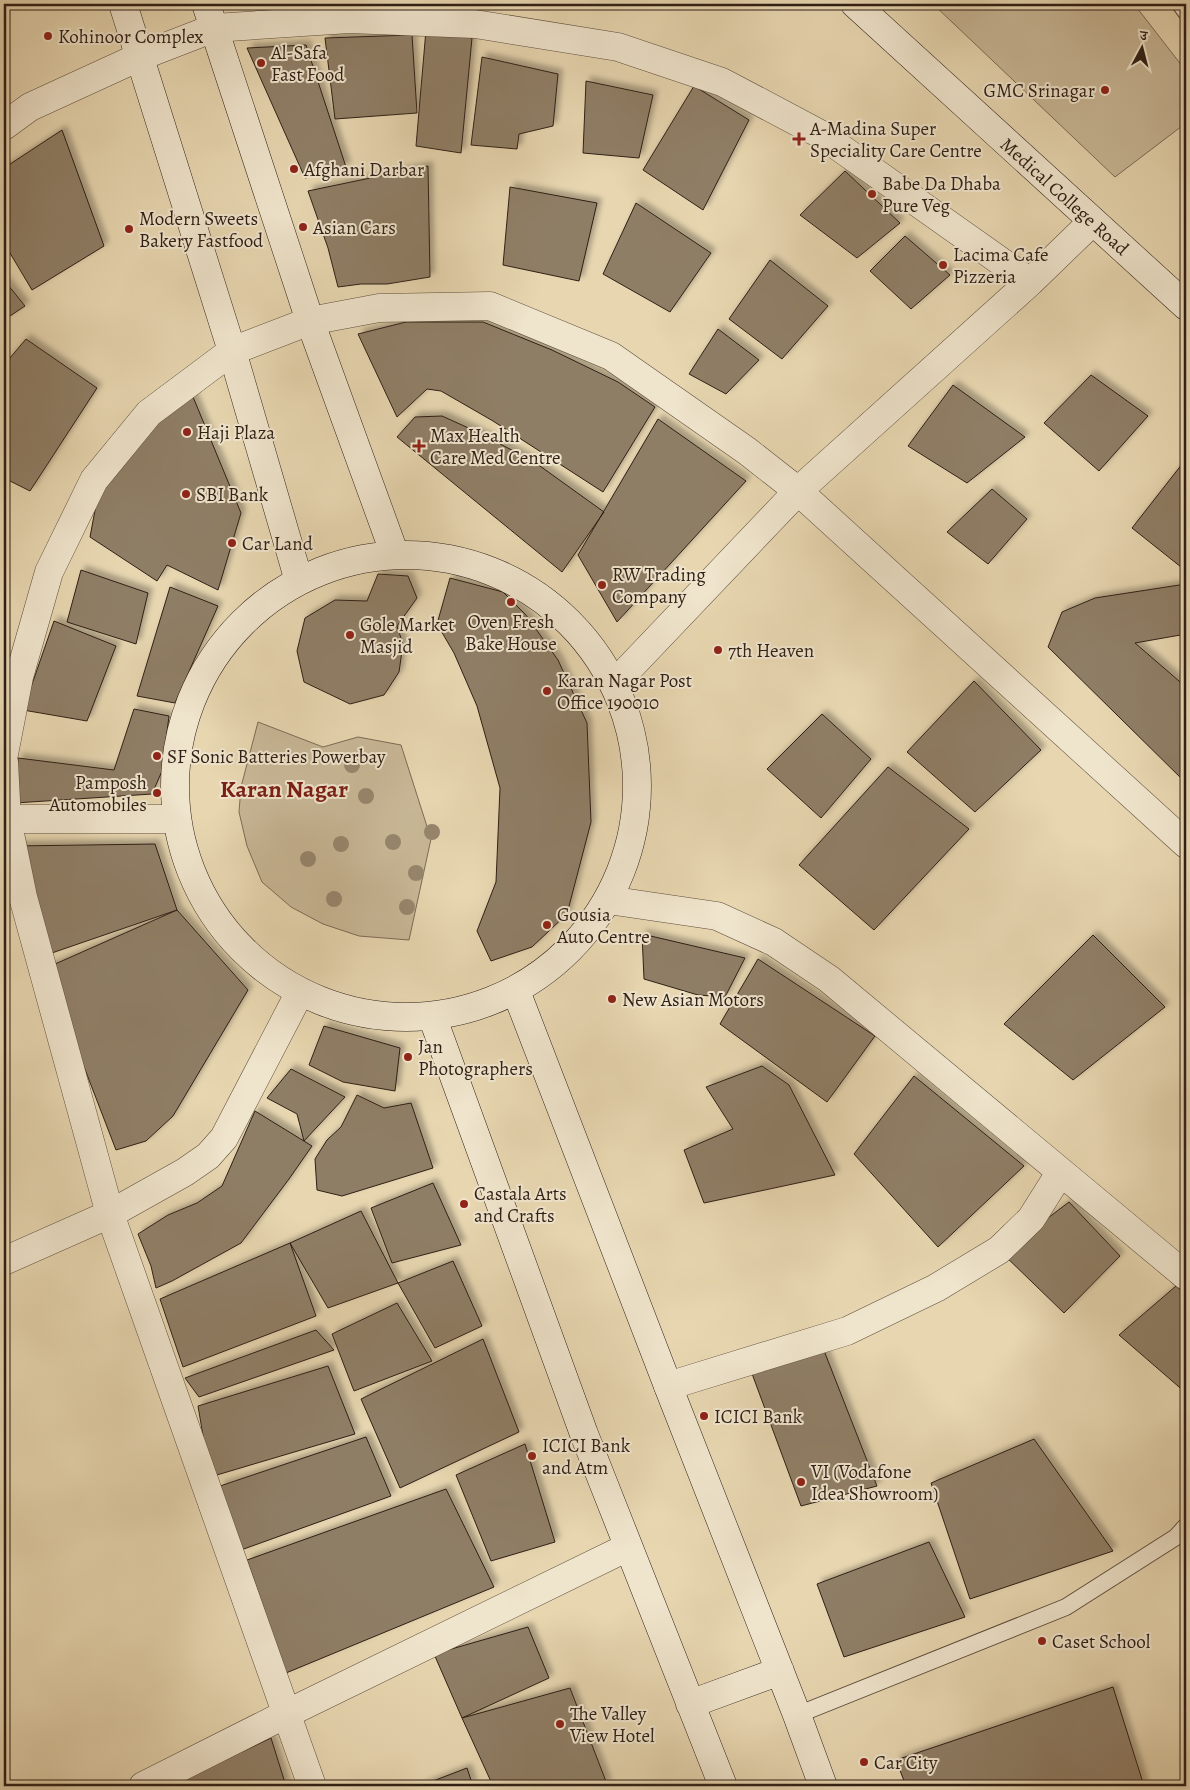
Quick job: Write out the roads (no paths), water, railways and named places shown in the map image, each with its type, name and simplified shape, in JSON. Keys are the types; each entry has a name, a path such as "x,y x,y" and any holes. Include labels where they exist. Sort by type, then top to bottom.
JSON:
{"street":[{"path":"123,4 232,351 299,581"},
{"name":"Medical College Road","path":"855,4 1186,306"},
{"path":"210,16 310,321 395,555"},
{"path":"4,126 30,107 139,57 210,16 475,24 618,47 722,82 822,135 1030,282"},
{"path":"617,681 798,491 1030,282 1092,222"},
{"path":"4,754 19,677 48,572 94,480 149,413 232,351 310,321 378,308 490,306 611,356 747,451 798,491 1186,844"},
{"path":"395,555 454,560 510,580 559,612 617,681 638,773 632,839 608,900 568,952 516,991 476,1008 432,1016 374,1016 300,992 250,958 200,895 175,819 176,752 195,687 232,632 263,603 299,581 345,563 395,555"},
{"path":"4,762 5,819 23,897 110,1214 312,1786"},
{"path":"5,819 175,819"},
{"path":"608,900 717,916 774,942 829,979 1186,1276"},
{"path":"516,991 823,1786"},
{"path":"4,1261 110,1214 185,1172 208,1156 224,1138 300,992"},
{"path":"432,1016 584,1434 723,1786"},
{"path":"668,1386 847,1331 936,1288 998,1250 1031,1219 1060,1173"},
{"path":"143,1786 628,1547"},
{"path":"690,1704 780,1671"}],"lane":[{"path":"1180,4 1186,12"},
{"path":"797,1715 1066,1607 1176,1537 1186,1526"}],"place":[{"name":"Kohinoor Complex","path":"48,36"},
{"name":"Al-Safa Fast Food","path":"261,63"},
{"name":"GMC Srinagar","path":"1105,90"},
{"name":"A-Madina Super Speciality Care Centre","path":"799,139"},
{"name":"Afghani Darbar","path":"294,169"},
{"name":"Babe Da Dhaba Pure Veg","path":"872,194"},
{"name":"Asian Cars","path":"303,227"},
{"name":"Modern Sweets Bakery Fastfood","path":"129,229"},
{"name":"Lacima Cafe Pizzeria","path":"943,265"},
{"name":"Haji Plaza","path":"187,432"},
{"name":"Max Health Care Med Centre","path":"419,446"},
{"name":"SBI Bank","path":"186,494"},
{"name":"Car Land","path":"232,543"},
{"name":"RW Trading Company","path":"602,585"},
{"name":"Oven Fresh Bake House","path":"511,602"},
{"name":"Gole Market Masjid","path":"350,635"},
{"name":"7th Heaven","path":"718,650"},
{"name":"Karan Nagar Post Office 190010","path":"547,691"},
{"name":"SF Sonic Batteries Powerbay","path":"157,756"},
{"name":"Pamposh Automobiles","path":"157,793"},
{"name":"Gousia Auto Centre","path":"547,925"},
{"name":"New Asian Motors","path":"612,999"},
{"name":"Jan Photographers","path":"408,1057"},
{"name":"Castala Arts and Crafts","path":"464,1204"},
{"name":"ICICI Bank","path":"704,1416"},
{"name":"ICICI Bank and Atm","path":"532,1456"},
{"name":"VI (Vodafone Idea Showroom)","path":"801,1482"},
{"name":"Caset School","path":"1042,1641"},
{"name":"The Valley View Hotel","path":"560,1724"},
{"name":"Car City","path":"864,1762"}],"district":[{"name":"Karan Nagar","path":"284,789"}]}
